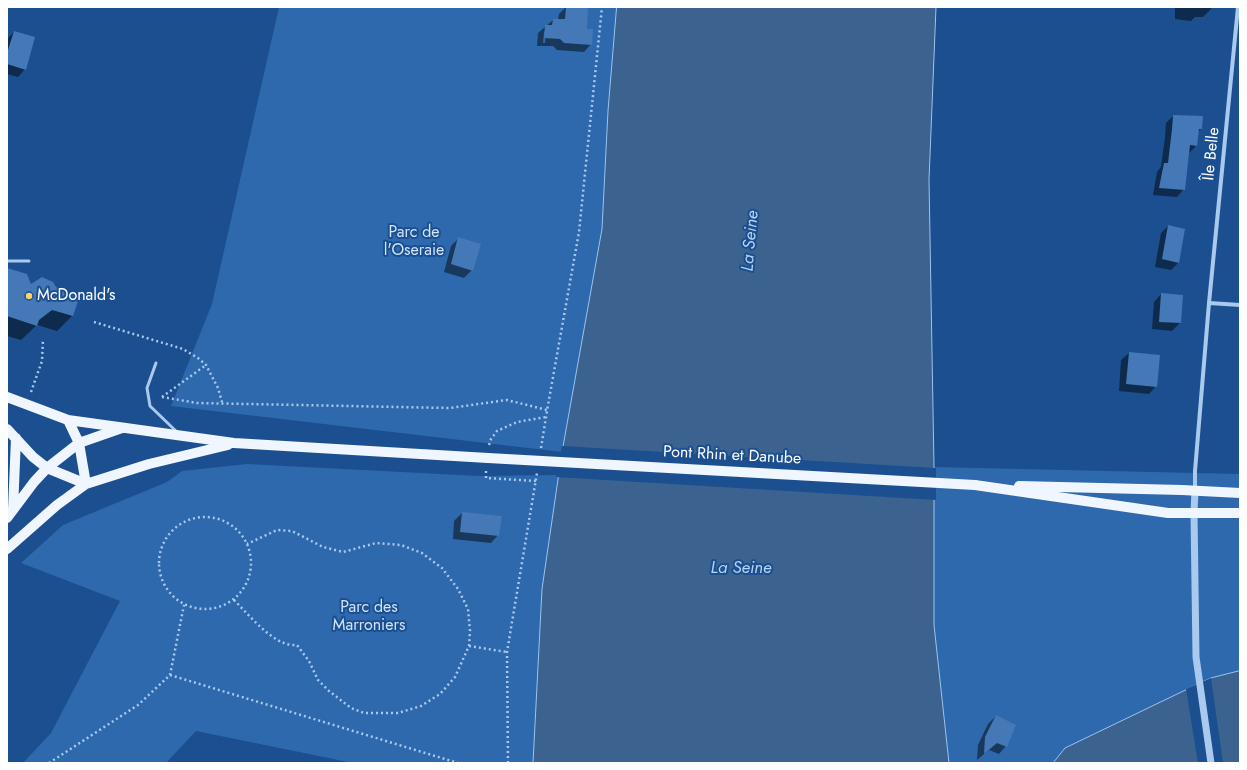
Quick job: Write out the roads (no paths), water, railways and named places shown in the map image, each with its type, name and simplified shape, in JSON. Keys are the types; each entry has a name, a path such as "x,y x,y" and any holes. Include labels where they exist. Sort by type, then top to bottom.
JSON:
{"main road":[{"path":"7,397 68,420 234,443"},
{"path":"68,420 79,443 86,484"},
{"path":"10,514 34,482 47,468 79,443 124,428"},
{"path":"7,429 33,457 47,468 86,484"},
{"path":"10,514 16,438"},
{"path":"7,549 58,505 86,484 149,464 234,443"},
{"name":"Pont Rhin et Danube","path":"234,443 975,485"},
{"path":"975,485 1195,490 1240,493"},
{"path":"975,485 1163,512 1240,513"}],"street":[{"name":"Île Belle","path":"1195,490 1195,471 1238,7"},
{"path":"1210,303 1240,304"},
{"path":"1195,490 1196,657 1211,763"}],"lane":[{"path":"7,261 29,261"},
{"path":"156,363 147,388 150,406 181,435"}],"water":[{"name":"La Seine","path":"617,7 936,7 929,180 934,467 934,625 949,763 533,763 542,589 562,452 602,229 608,111"},
{"path":"1240,671 1240,763 1053,763 1065,748 1211,678"}],"place":[{"name":"McDonald's","path":"29,296"}],"park label":[{"name":"Parc de l'Oseraie","path":"414,242"},
{"name":"Parc des Marroniers","path":"369,617"}]}
